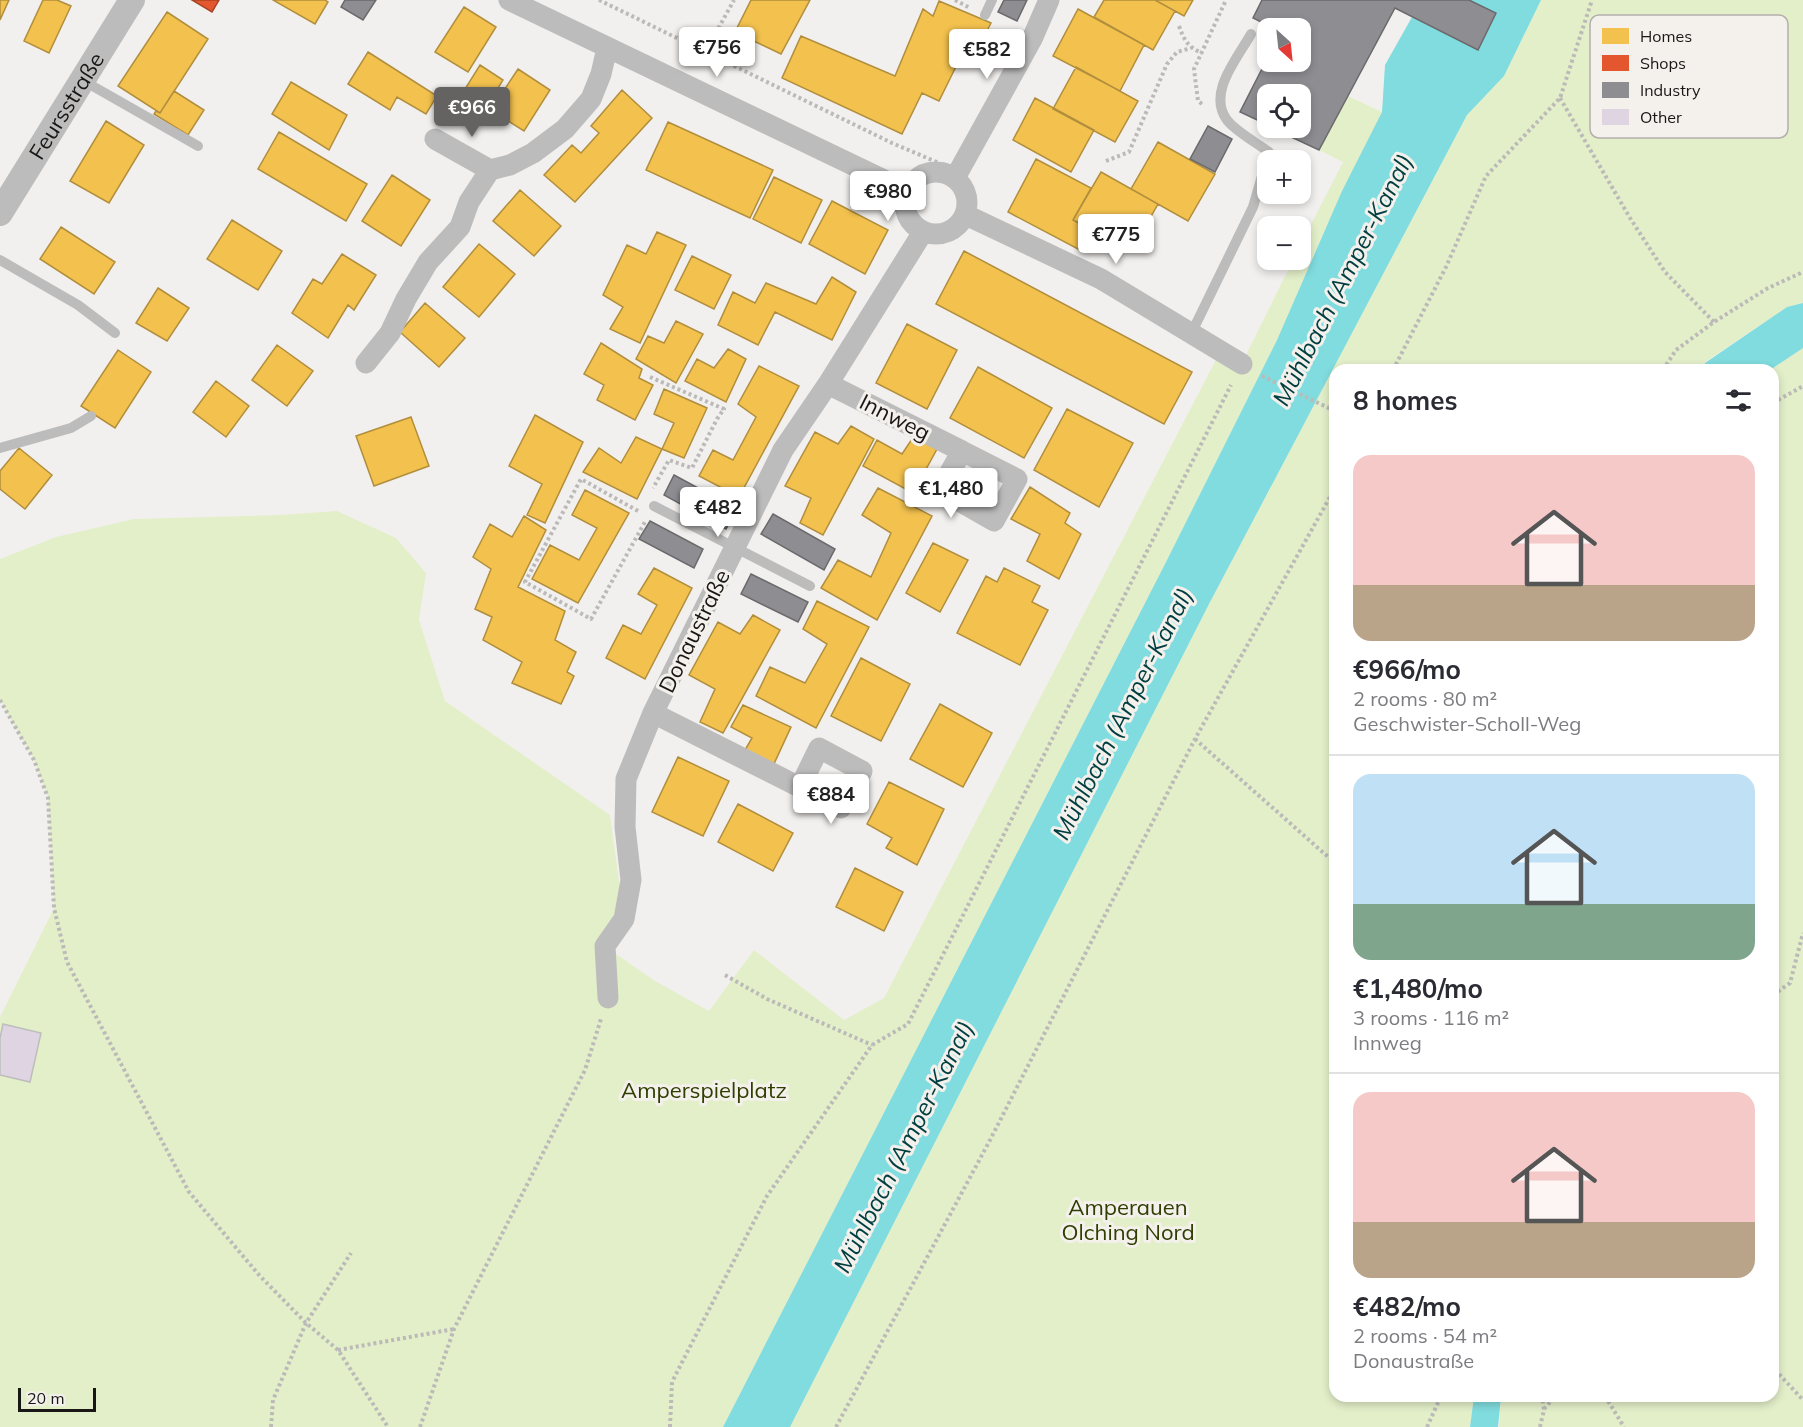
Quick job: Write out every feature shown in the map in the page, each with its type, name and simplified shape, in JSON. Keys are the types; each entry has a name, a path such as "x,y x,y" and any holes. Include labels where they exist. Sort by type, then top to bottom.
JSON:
{"street":[{"name":"Feursstraße","path":"0,212 132,0"},
{"path":"509,0 906,191"},
{"path":"957,174 1032,39 1049,0"},
{"path":"366,363 390,333 406,299 428,262 460,227 469,202 490,170 510,165 533,153 565,129 591,99 608,48"},
{"path":"435,139 490,170"},
{"path":"931,172 957,174 966,194 968,205 966,215 958,226 947,233 935,235 922,232 911,223 905,213 906,191 918,177 931,172"},
{"path":"966,215 1101,279 1249,368"},
{"name":"Donaustraße","path":"608,998 605,946 624,919 631,880 625,827 626,779 653,713 783,450 828,384 922,232"},
{"name":"Innweg","path":"828,384 962,451"},
{"path":"653,713 800,787"}],"lane":[{"path":"985,15 992,0"},
{"path":"1192,332 1253,207 1269,152 1228,122 1219,105 1222,85 1251,34"},
{"path":"81,80 198,146"},
{"path":"0,260 78,305 115,333"},
{"path":"0,448 71,428 91,416"},
{"path":"654,506 810,586"}],"path":[{"path":"599,0 957,174"},
{"path":"687,85 734,0"},
{"path":"1397,364 1446,267 1486,176 1560,98 1592,0"},
{"path":"1179,26 1185,41 1191,48 1202,52"},
{"path":"1106,161 1129,152 1167,64 1177,52 1191,48"},
{"path":"1560,98 1630,218 1665,272 1714,322"},
{"path":"1667,364 1676,350 1714,322 1768,288 1803,272"},
{"path":"670,1427 672,1382 766,1196 872,1046 908,1024 1249,368 1329,408"},
{"path":"648,516 581,479 525,582 591,619 654,506 646,500 669,460 692,468 724,409 650,377"},
{"path":"1779,400 1803,386"},
{"path":"836,1427 988,1142 1195,739 1329,499"},
{"path":"0,700 34,760 48,798 54,908 67,962 189,1192 259,1275 306,1323 338,1350 388,1427"},
{"path":"1195,739 1329,857"},
{"path":"1779,990 1790,983 1803,933"},
{"path":"725,975 767,999 872,1046"},
{"path":"420,1427 454,1329 585,1070 608,998"},
{"path":"271,1427 273,1400 306,1323 351,1253"},
{"path":"338,1350 454,1329"},
{"path":"1779,1374 1803,1401"},
{"path":"1427,1427 1439,1402"},
{"path":"1540,1427 1544,1410 1543,1402"},
{"path":"1544,1410 1550,1402"},
{"path":"1609,1402 1624,1427"}],"green space":[{"name":"Amperauen Olching Nord","path":"1541,0 1803,0 1803,303 1787,307 1704,364 1336,364 1467,115 1504,76"},
{"path":"1348,96 1382,112 1311,262 1311,224 1343,162 1319,150"},
{"name":"Amperspielplatz","path":"1288,270 1307,270 1277,340 1165,564 723,1427 0,1427 0,1017 54,908 48,798 34,760 0,700 0,559 56,537 134,519 337,511 396,538 426,573 419,620 445,701 610,815 624,919 606,947 655,981 709,1011 754,950 844,1020 884,998 1220,352 1242,363"},
{"path":"1803,348 1803,1427 1499,1427 1501,1402 1779,1402 1779,364"},
{"name":"Amperauen Olching Nord","path":"1329,377 1329,1402 1473,1402 1470,1427 790,1427 1209,604"}],"water":[{"name":"Mühlbach (Amper-Kanal)","path":"1469,0 1541,0 1504,76 1467,115 1336,364 1329,364 1329,377 1209,604 790,1427 723,1427 1165,564 1277,340 1308,270 1311,270 1311,262 1342,191 1382,112 1385,65 1412,17 1478,50 1496,13"},
{"path":"1803,303 1803,348 1779,364 1704,364 1705,363 1787,307"},
{"path":"1473,1402 1500,1402 1498,1427 1470,1427"}],"building: Homes":[{"path":"0,0 9,0 0,20"},
{"path":"43,0 57,0 71,6 49,53 24,41"},
{"path":"273,0 325,0 328,2 315,24"},
{"path":"751,0 810,0 781,54 735,32"},
{"path":"1104,0 1155,0 1175,11 1153,50 1094,17"},
{"path":"1155,0 1193,0 1184,16"},
{"path":"939,1 991,23 985,35 973,32 939,101 922,93 902,134 782,78 801,36 895,76 923,9 933,16"},
{"path":"464,7 496,27 468,72 435,52"},
{"path":"1078,9 1144,45 1120,91 1053,56"},
{"path":"167,12 208,39 160,113 118,86"},
{"path":"368,52 437,96 426,114 397,97 390,110 348,84"},
{"path":"480,65 503,80 478,120 455,105"},
{"path":"1076,67 1138,101 1115,142 1053,109"},
{"path":"518,69 550,90 524,131 491,110"},
{"path":"291,82 347,115 329,150 272,114"},
{"path":"622,90 652,118 575,202 544,175 572,145 581,153 599,133 591,126"},
{"path":"174,91 204,110 188,135 154,114 156,111 160,113"},
{"path":"1035,98 1094,130 1071,172 1013,140"},
{"path":"106,121 144,145 109,203 70,181"},
{"path":"668,122 773,170 750,218 646,170"},
{"path":"279,132 367,184 346,221 258,169"},
{"path":"1158,142 1215,174 1188,221 1131,189"},
{"path":"1036,159 1091,188 1073,220 1089,228 1078,249 1008,212"},
{"path":"1101,172 1158,204 1131,252 1073,220"},
{"path":"392,175 430,200 401,246 362,221"},
{"path":"774,177 822,200 801,243 753,219"},
{"path":"520,190 561,226 534,256 493,221"},
{"path":"832,201 888,230 865,274 809,244"},
{"path":"232,220 282,251 258,290 207,259"},
{"path":"61,227 115,262 94,294 40,259"},
{"path":"657,232 686,245 640,343 610,329 623,307 603,295 627,245 646,254"},
{"path":"479,244 515,274 479,317 443,287"},
{"path":"964,251 1192,372 1164,424 936,304"},
{"path":"342,254 376,275 354,310 348,305 328,338 292,313 313,279 322,284"},
{"path":"692,256 731,275 714,309 675,290"},
{"path":"832,277 856,292 832,340 775,312 758,345 718,325 733,292 755,303 766,283 816,304"},
{"path":"158,288 189,308 167,341 136,323"},
{"path":"425,303 465,338 439,367 400,332"},
{"path":"676,321 703,334 676,383 636,359 648,336 664,343"},
{"path":"907,324 957,350 927,409 876,383"},
{"path":"601,343 642,369 639,378 653,385 635,420 597,400 604,385 584,374"},
{"path":"277,345 313,371 287,406 252,380"},
{"path":"728,349 746,359 726,402 685,381 697,359 714,368"},
{"path":"118,350 151,372 115,428 81,406"},
{"path":"759,366 799,386 739,497 699,476 713,450 733,460 756,417 738,404"},
{"path":"978,367 1052,408 1024,458 950,418"},
{"path":"216,381 249,406 226,437 193,412"},
{"path":"664,389 707,408 684,458 662,449 674,423 654,414"},
{"path":"1067,409 1133,443 1099,507 1034,470"},
{"path":"535,415 583,442 545,523 527,515 542,484 509,466"},
{"path":"411,417 429,466 374,486 356,436"},
{"path":"851,426 874,439 823,535 800,523 811,498 785,486 815,432 838,444"},
{"path":"914,436 937,449 913,493 863,466 877,440 902,454"},
{"path":"636,437 662,449 637,499 583,472 599,448 621,463"},
{"path":"19,448 52,475 25,509 0,489 0,471"},
{"path":"1030,487 1070,513 1065,523 1081,534 1059,579 1027,561 1040,534 1011,519"},
{"path":"878,488 932,516 877,620 821,588 838,560 871,577 891,533 862,515"},
{"path":"585,490 629,513 578,603 532,579 550,545 579,560 597,528 572,515"},
{"path":"524,516 546,530 518,587 565,611 555,640 576,652 567,672 574,676 561,704 512,683 522,662 483,640 492,617 475,609 491,569 473,557 490,524 512,537"},
{"path":"933,543 968,560 940,612 906,593"},
{"path":"654,568 692,588 645,679 606,658 623,625 641,634 657,605 638,594"},
{"path":"1004,568 1040,586 1032,602 1048,610 1020,665 957,633 986,576 997,582"},
{"path":"817,601 869,627 816,728 756,696 770,667 805,683 827,644 803,629"},
{"path":"753,615 780,630 723,733 700,722 715,689 689,675 718,622 740,634"},
{"path":"861,658 910,684 881,741 831,716"},
{"path":"940,704 992,733 963,787 910,759"},
{"path":"743,705 791,727 773,766 745,750 752,738 731,727"},
{"path":"678,757 729,781 703,836 652,812"},
{"path":"889,782 944,809 917,865 886,848 892,838 867,824"},
{"path":"738,804 793,833 773,871 718,842"},
{"path":"855,868 903,892 884,931 836,907"}],"building: Shops":[{"path":"192,0 219,0 212,12"}],"building: Industry":[{"path":"345,0 376,0 363,20 341,7"},
{"path":"1004,0 1027,0 1017,21 998,12"},
{"path":"1262,0 1469,0 1496,13 1478,50 1395,8 1319,150 1293,138 1311,138 1311,84 1257,84 1257,120 1240,112 1260,72 1311,72 1311,18 1257,18 1257,20 1253,18"},
{"path":"1208,126 1232,139 1215,172 1190,159"},
{"path":"674,475 737,509 726,529 664,495"},
{"path":"773,514 835,549 824,570 761,534"},
{"path":"650,521 703,549 694,568 639,539"},
{"path":"751,574 808,602 798,622 741,594"}],"building: Other":[{"path":"3,1024 41,1033 30,1082 0,1075 0,1038"}]}
